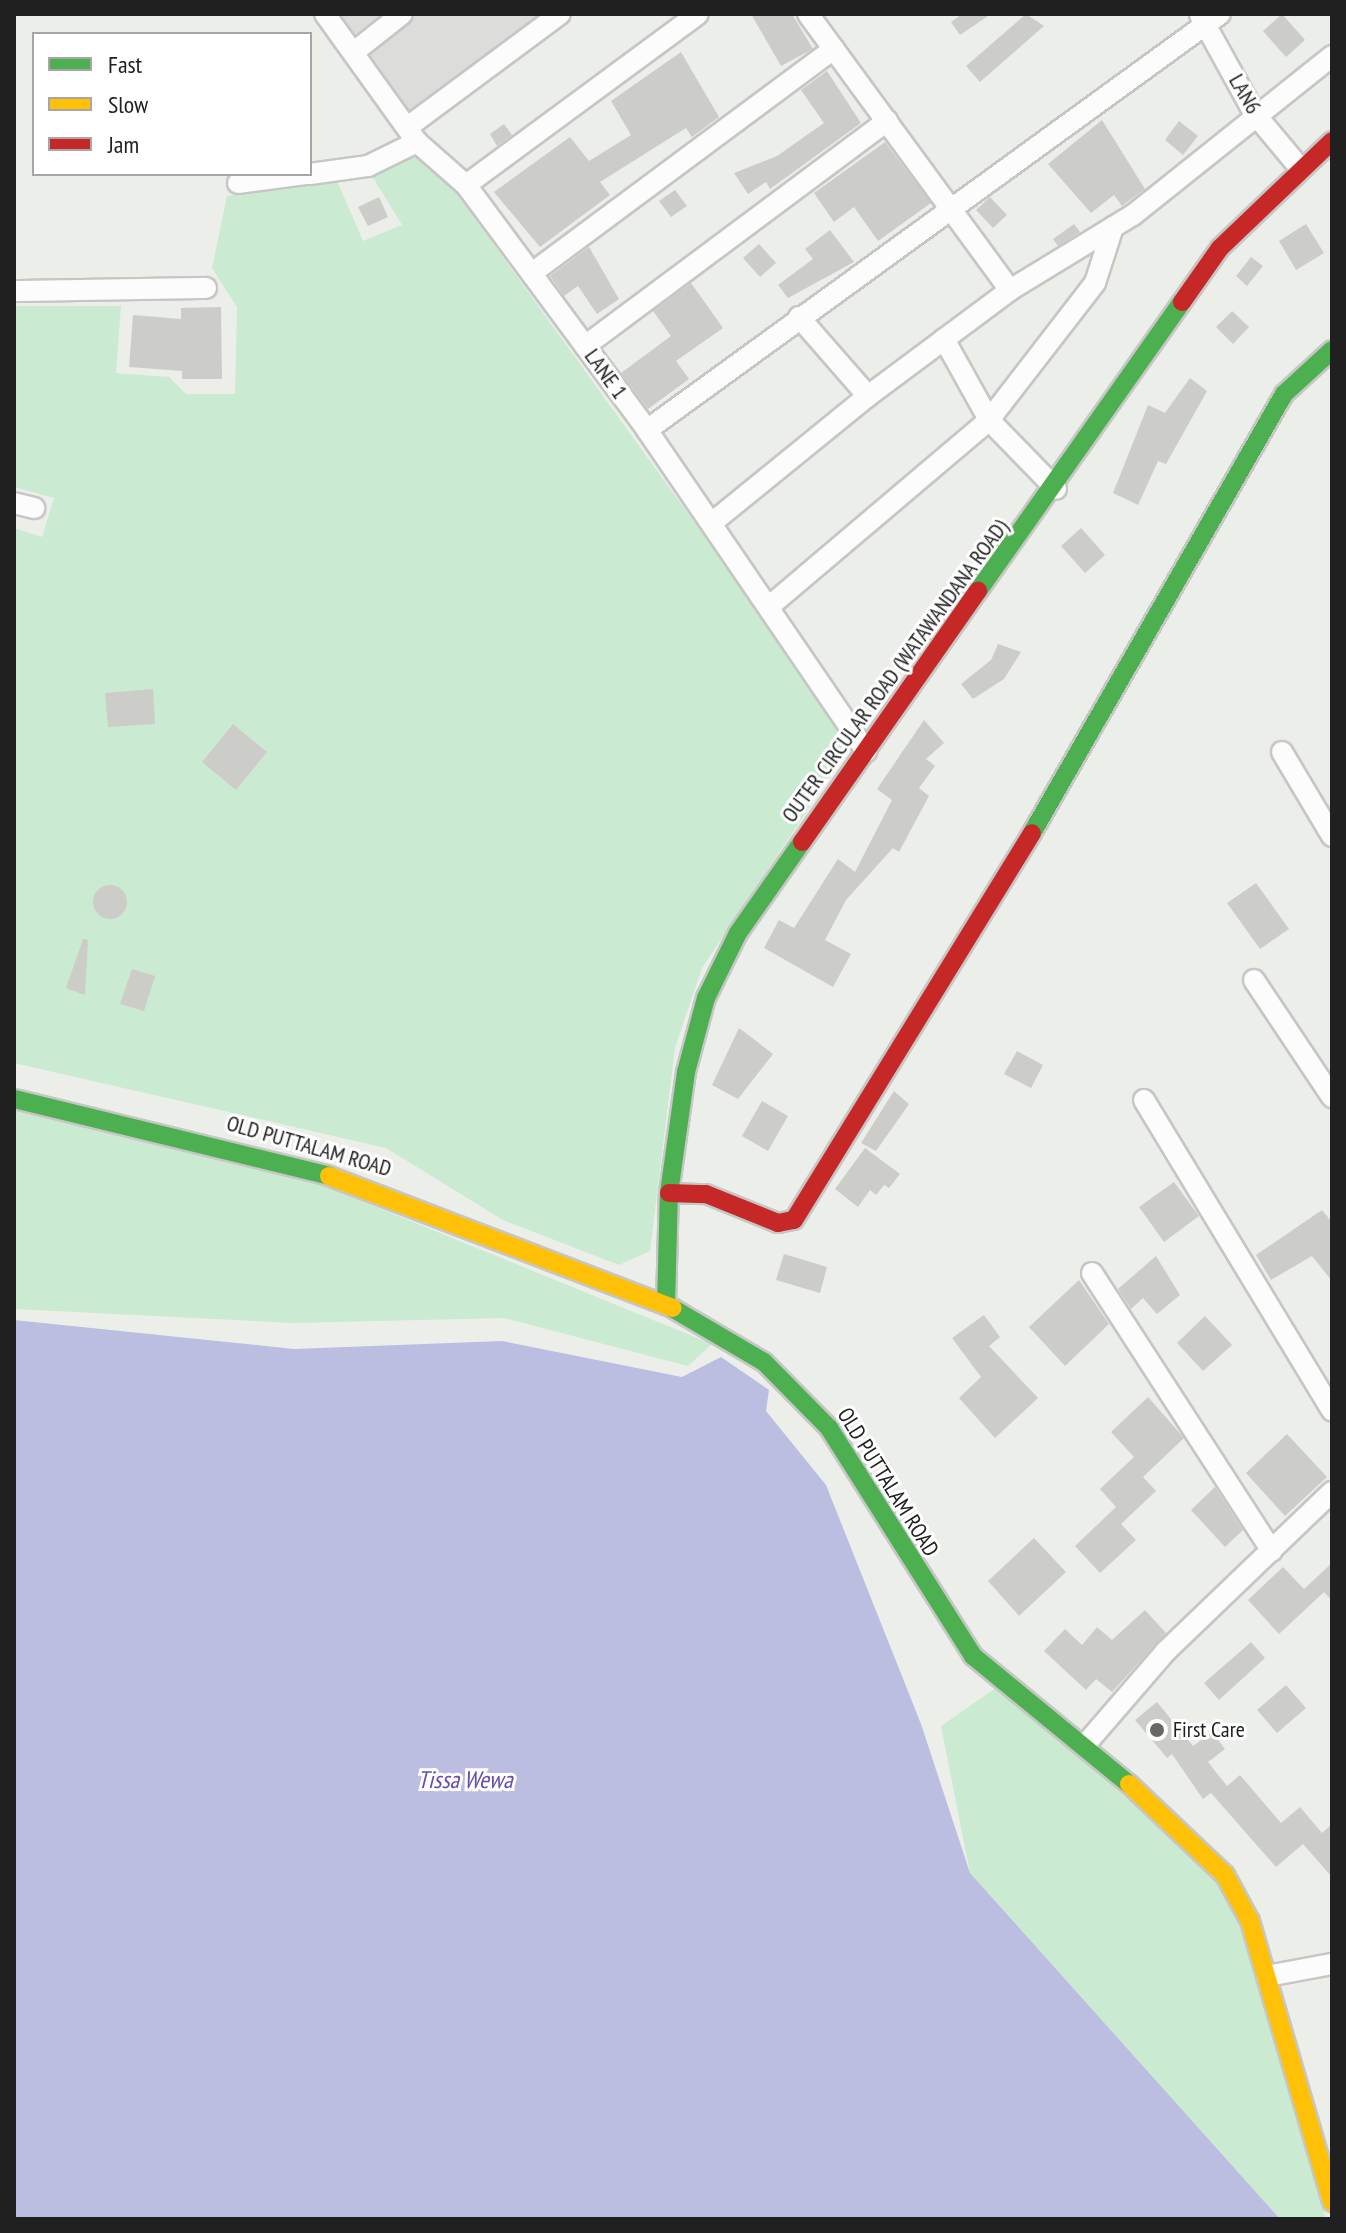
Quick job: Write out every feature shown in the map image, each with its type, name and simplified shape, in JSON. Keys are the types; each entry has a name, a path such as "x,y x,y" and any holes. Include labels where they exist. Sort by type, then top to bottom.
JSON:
{"main road":[{"name":"OUTER CIRCULAR ROAD (WATAWANDANA ROAD)","path":"666,1305 669,1193 686,1072 713,980 753,909 1056,489 1220,248 1300,168 1332,141"},
{"path":"669,1193 706,1194 778,1223 794,1220 1025,845 1284,394 1332,350"},
{"name":"OLD PUTTALAM ROAD","path":"14,1099 365,1185 666,1305 732,1340 812,1407 966,1647 1180,1825 1225,1875 1245,1908 1332,2202"}],"street":[{"name":"LANE 1","path":"325,14 413,134 466,185 532,273 771,605 866,751"},
{"path":"354,52 402,14"},
{"path":"312,173 368,166 413,134 560,14"},
{"path":"466,185 698,14"},
{"path":"808,14 1010,290"},
{"path":"647,430 948,205 1209,17"},
{"name":"LAN6","path":"1209,17 1254,113 1300,168"},
{"path":"532,273 834,49"},
{"path":"713,522 868,396 1010,290 1113,227 1254,113 1332,56"},
{"path":"585,346 887,121"},
{"path":"238,183 292,176"},
{"path":"771,605 989,420 1095,283 1113,227"},
{"path":"14,291 206,288"},
{"path":"799,317 868,396"},
{"path":"944,339 989,420 1056,489"},
{"path":"1282,752 1332,836"},
{"path":"1254,980 1332,1097"},
{"path":"1144,1100 1332,1410"},
{"path":"1092,1273 1272,1551"},
{"path":"1085,1745 1166,1651 1332,1492"},
{"path":"1267,1976 1332,1964"}],"shaded area":[{"path":"325,14 560,14 409,126"}],"green space":[{"path":"424,148 853,742 702,968 675,1048 650,1251 619,1265 503,1220 386,1148 14,1063 14,528 42,537 54,498 14,487 14,306 121,306 116,373 169,377 186,394 235,394 237,307 212,268 227,196 337,181 363,241 402,225 372,176"},
{"path":"14,1111 283,1169 712,1344 688,1366 504,1318 294,1323 14,1309"},
{"path":"997,1687 1218,1877 1256,1965 1326,2219 1280,2219 970,1873 941,1726"}],"water":[{"name":"Tissa Wewa","path":"14,1320 294,1349 502,1341 682,1377 721,1357 769,1390 766,1411 826,1485 921,1724 970,1873 1280,2219 14,2219"}],"building":[{"path":"751,14 792,14 813,49 781,66"},
{"path":"962,14 991,14 960,35 951,22"},
{"path":"1026,14 1044,26 980,82 966,66"},
{"path":"1282,14 1305,40 1286,57 1263,31"},
{"path":"681,52 719,117 692,137 686,128 600,182 610,195 540,247 494,192 570,137 589,161 631,135 611,101"},
{"path":"827,71 861,123 770,189 766,182 748,194 734,173 777,156 824,123 801,90"},
{"path":"1102,120 1145,189 1122,206 1114,195 1091,213 1048,164"},
{"path":"1179,121 1198,136 1183,155 1165,140"},
{"path":"504,124 512,135 497,146 490,134"},
{"path":"885,142 931,203 878,241 854,207 834,222 814,193"},
{"path":"675,190 687,206 671,217 659,201"},
{"path":"379,197 388,217 368,226 358,207"},
{"path":"990,197 1007,215 993,228 976,210"},
{"path":"1074,224 1080,232 1058,246 1053,239"},
{"path":"1306,224 1324,253 1296,270 1279,241"},
{"path":"830,230 854,262 788,298 778,285 813,259 805,249"},
{"path":"759,244 776,263 760,277 743,258"},
{"path":"589,247 619,299 597,314 578,286 564,296 550,276"},
{"path":"1251,257 1263,266 1247,286 1236,276"},
{"path":"691,283 723,328 676,361 689,379 648,409 621,373 671,336 653,311"},
{"path":"221,307 222,379 182,379 182,371 129,367 133,315 181,319 181,308"},
{"path":"1232,311 1249,327 1233,344 1216,327"},
{"path":"1190,378 1207,391 1166,464 1158,461 1138,505 1113,493 1148,405 1165,413"},
{"path":"1081,528 1105,555 1085,573 1061,546"},
{"path":"998,644 1021,652 1004,679 973,699 961,684 991,660"},
{"path":"153,689 155,724 108,727 105,693"},
{"path":"924,720 944,743 926,759 935,766 919,788 929,796 899,852 893,848 846,900 825,940 851,954 833,987 764,948 779,920 794,928 838,859 855,872 892,800 877,789"},
{"path":"233,724 267,752 236,790 202,762"},
{"path":"1256,883 1289,929 1260,949 1227,903"},
{"path":"110,885 122,890 127,902 122,914 110,919 98,914 93,902 98,890"},
{"path":"83,939 88,940 85,995 66,988"},
{"path":"132,969 155,976 144,1011 120,1004"},
{"path":"739,1028 773,1054 738,1099 712,1085"},
{"path":"1017,1051 1043,1065 1031,1088 1004,1074"},
{"path":"894,1091 909,1104 876,1151 861,1143"},
{"path":"762,1101 788,1116 768,1151 742,1136"},
{"path":"865,1148 900,1174 889,1188 884,1185 876,1195 870,1190 858,1207 835,1189"},
{"path":"1174,1182 1199,1216 1164,1242 1139,1207"},
{"path":"1322,1210 1332,1222 1332,1281 1312,1256 1271,1280 1256,1255"},
{"path":"784,1254 827,1267 820,1293 776,1280"},
{"path":"1156,1256 1180,1295 1157,1314 1143,1298 1131,1309 1118,1289"},
{"path":"1079,1280 1109,1324 1065,1366 1029,1327"},
{"path":"984,1315 1000,1337 989,1346 1038,1398 995,1438 959,1398 981,1377 952,1338"},
{"path":"1205,1316 1232,1345 1203,1371 1177,1343"},
{"path":"1148,1397 1184,1438 1143,1477 1156,1491 1121,1524 1136,1540 1100,1573 1075,1546 1116,1507 1100,1489 1134,1457 1111,1432"},
{"path":"1287,1434 1327,1477 1285,1516 1246,1473"},
{"path":"1215,1487 1243,1530 1225,1547 1191,1510"},
{"path":"1034,1538 1066,1572 1019,1616 988,1581"},
{"path":"1332,1563 1332,1601 1324,1592 1279,1634 1248,1600 1283,1567 1304,1589"},
{"path":"1145,1610 1166,1633 1112,1692 1096,1679 1086,1690 1044,1651 1065,1629 1082,1645 1097,1627 1112,1640"},
{"path":"1251,1642 1265,1658 1219,1700 1204,1683"},
{"path":"1286,1685 1306,1708 1277,1733 1257,1710"},
{"path":"1157,1702 1193,1746 1212,1732 1225,1749 1208,1762 1227,1786 1240,1775 1281,1823 1300,1807 1322,1833 1332,1824 1332,1877 1303,1844 1276,1867 1211,1793 1203,1799 1172,1754 1167,1758 1135,1720"}],"traffic: fast":[{"path":"978,591 1182,302"},
{"path":"1032,833 1284,394 1332,350"},
{"path":"666,1305 669,1193 686,1072 706,998 738,933 802,842"},
{"path":"14,1099 329,1176"},
{"path":"672,1308 764,1362 829,1428 973,1656 1129,1784"}],"traffic: slow":[{"path":"329,1176 672,1308"},
{"path":"1129,1784 1225,1875 1250,1921 1332,2202"}],"traffic: jam":[{"path":"1182,302 1220,248 1332,141"},
{"path":"802,842 978,591"},
{"path":"669,1193 706,1194 778,1223 794,1220 1032,833"}],"place":[{"name":"First Care","path":"1157,1730"}]}
